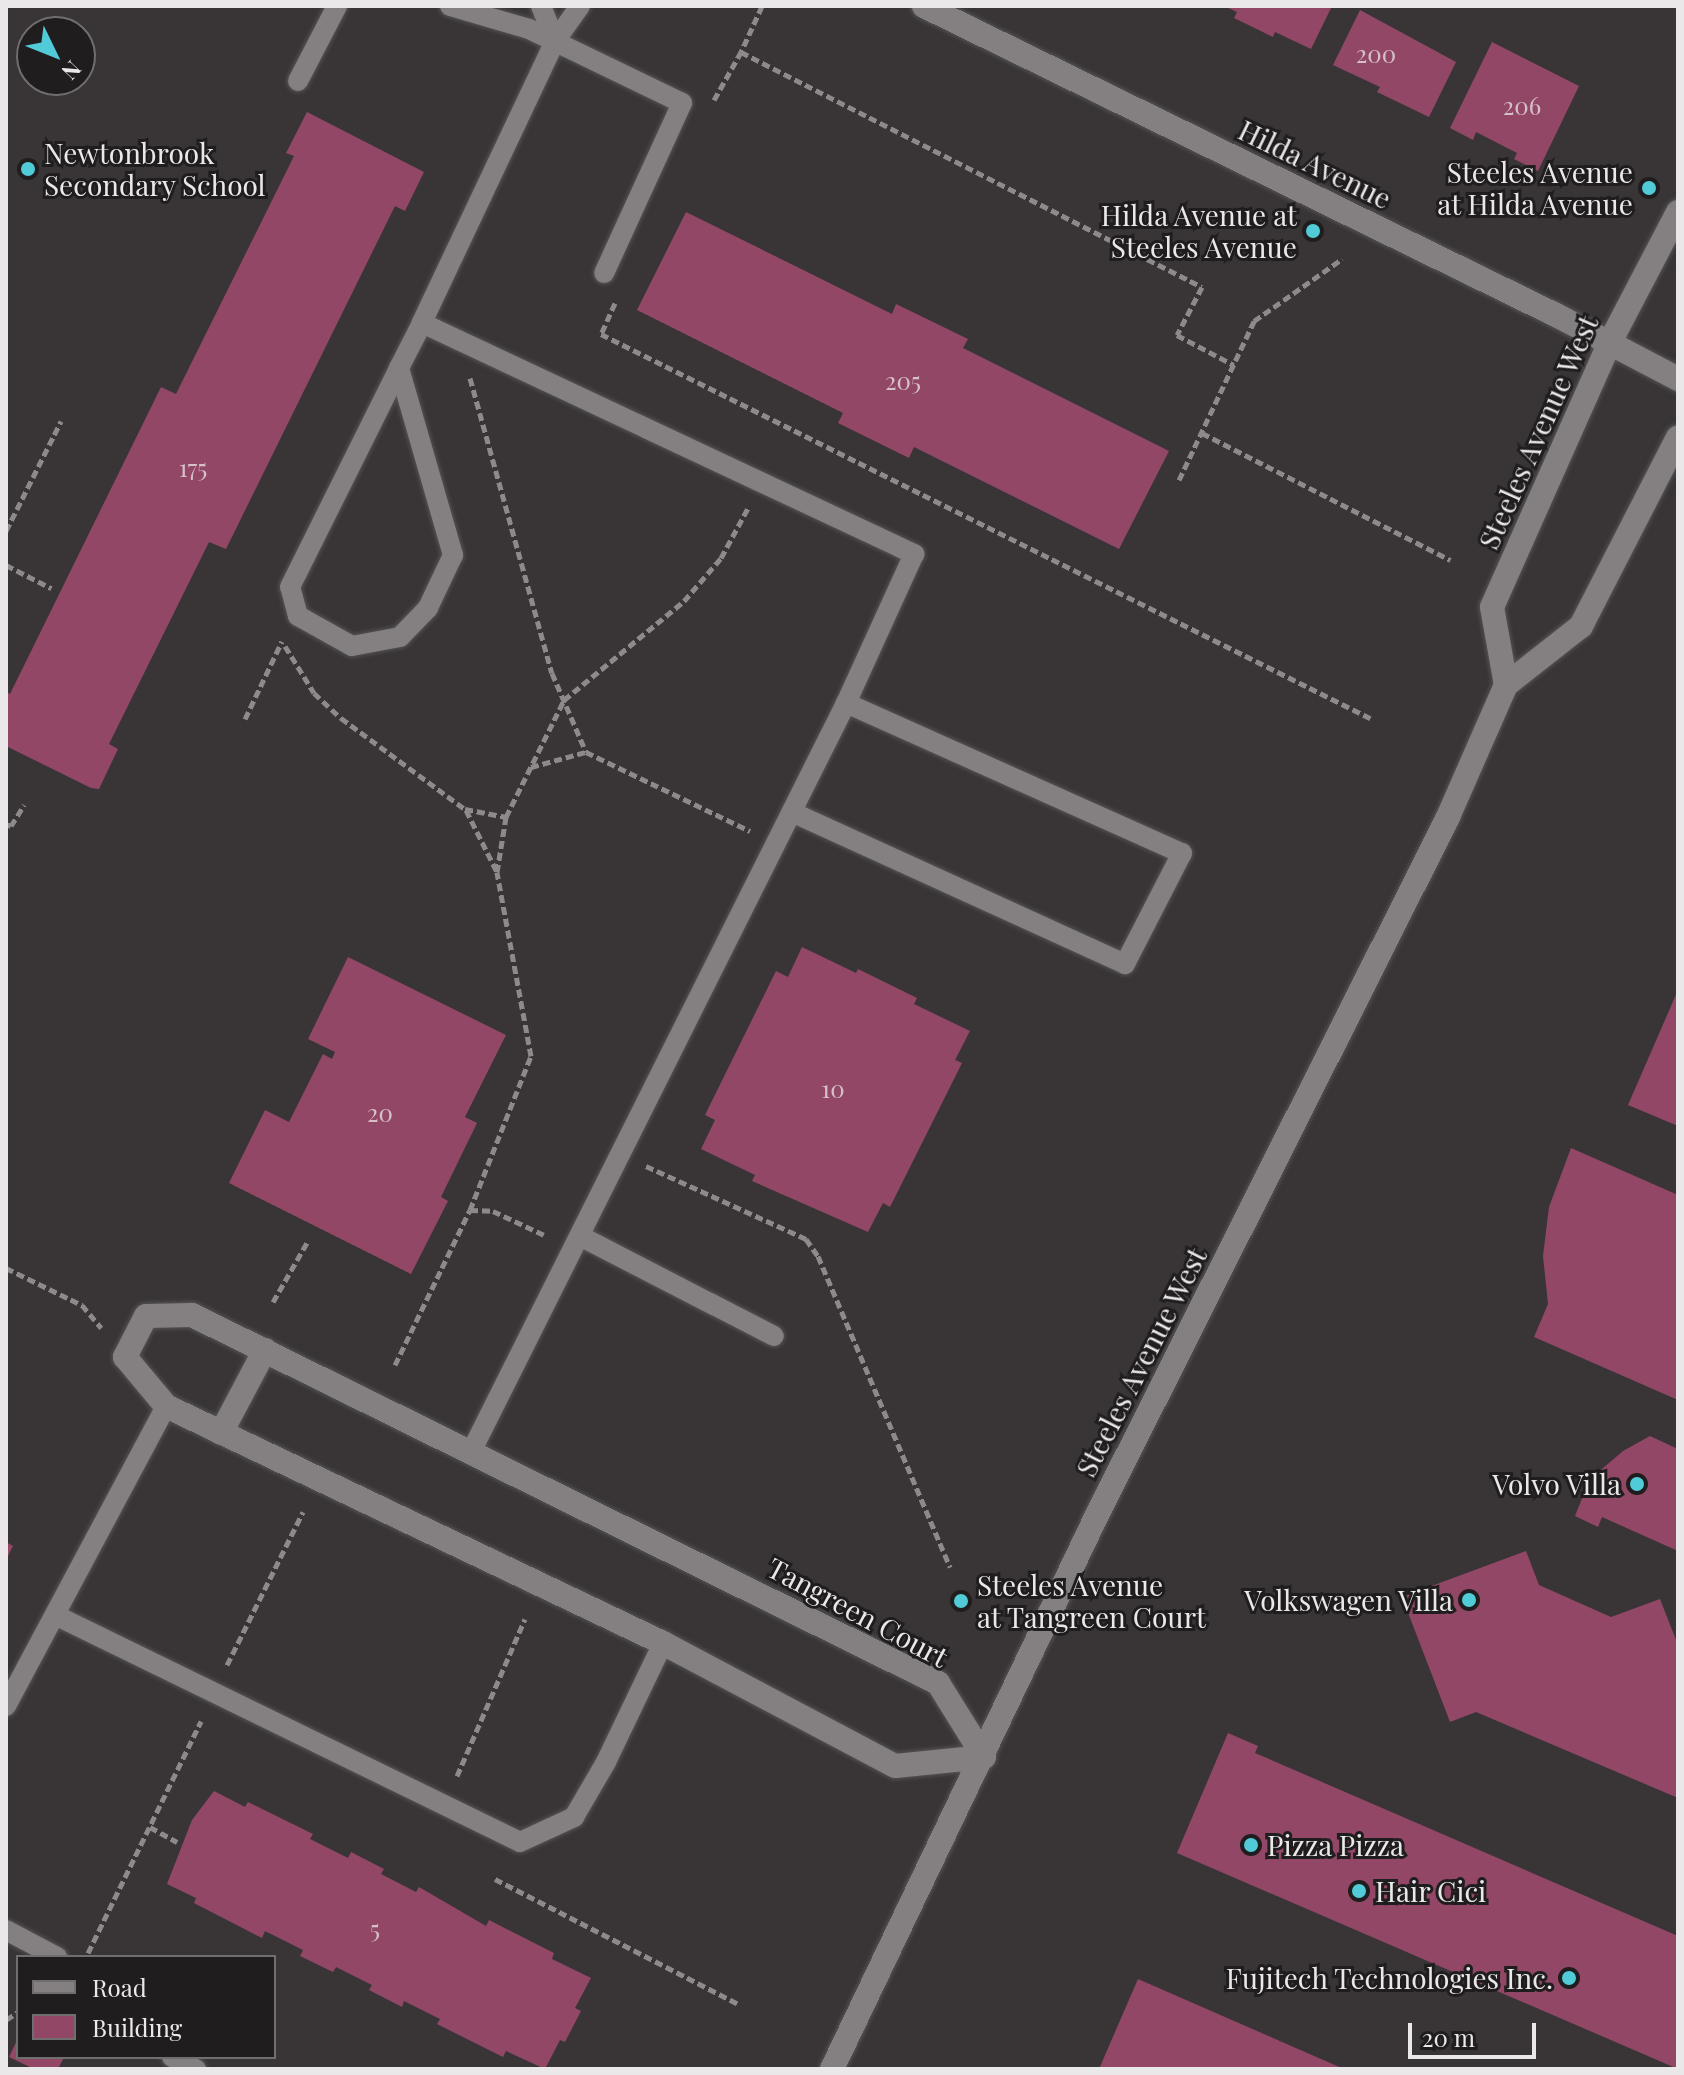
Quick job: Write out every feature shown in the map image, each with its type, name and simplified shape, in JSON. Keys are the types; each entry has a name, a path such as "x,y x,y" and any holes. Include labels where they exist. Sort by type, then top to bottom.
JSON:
{"street":[{"name":"Hilda Avenue","path":"924,6 1678,379"},
{"name":"Steeles Avenue West","path":"1506,685 1492,607 1609,344 1678,212"},
{"name":"Steeles Avenue West","path":"832,2069 984,1757 1095,1519 1435,844 1506,685 1581,626 1678,437"},
{"name":"Tangreen Court","path":"125,1357 146,1316 192,1315 938,1683 984,1757"},
{"path":"221,1433 265,1350"},
{"path":"125,1357 166,1406 663,1643 895,1766 984,1757"}],"lane":[{"path":"298,81 337,6"},
{"path":"450,6 529,29 682,103 604,273"},
{"path":"541,6 555,41"},
{"path":"399,368 453,555 428,608 400,637 352,646 298,616 290,587 399,368 422,323 555,41 580,6"},
{"path":"422,323 914,554 846,703 471,1452"},
{"path":"792,812 1125,964 1182,853 846,703"},
{"path":"576,1243 774,1336"},
{"path":"6,1706 166,1406"},
{"path":"55,1615 212,1695 445,1803 520,1842 574,1817 606,1762 663,1643"},
{"path":"8,1932 27,1955"},
{"path":"8,1932 53,1955"},
{"path":"176,2059 196,2069"}],"path":[{"path":"712,102 741,52 762,6"},
{"path":"741,52 1202,287 1177,335 1234,365"},
{"path":"1179,480 1254,321 1342,259"},
{"path":"620,292 601,334 1169,621 1370,718"},
{"path":"468,345 470,389 552,673 586,752 776,844"},
{"path":"6,531 61,421"},
{"path":"1202,433 1450,560"},
{"path":"497,872 506,817 564,700 684,601 721,558 763,483"},
{"path":"6,565 51,588"},
{"path":"245,719 282,641 298,616"},
{"path":"282,641 314,693 341,718 465,809 506,817"},
{"path":"531,768 586,752"},
{"path":"6,824 11,826 24,805"},
{"path":"395,1365 470,1210 531,1056 497,872 465,809"},
{"path":"621,1153 724,1204 806,1239 818,1256 950,1567"},
{"path":"470,1210 493,1211 576,1243"},
{"path":"273,1302 308,1241"},
{"path":"6,1268 82,1305 125,1357"},
{"path":"87,1955 303,1512"},
{"path":"445,1803 525,1619"},
{"path":"150,1827 177,1842"},
{"path":"495,1879 738,2004"}],"building":[{"path":"1224,6 1332,6 1311,49 1275,32 1273,37 1234,18 1237,12"},
{"path":"1360,10 1456,62 1429,117 1377,92 1380,87 1333,65"},
{"path":"1492,42 1579,86 1538,171 1514,159 1517,153 1476,132 1473,140 1450,128"},
{"path":"307,112 424,172 405,211 395,206 226,549 209,542 109,744 118,749 99,789 91,788 6,746 6,692 10,694 161,387 176,394 294,156 286,153"},
{"path":"686,212 892,314 896,304 968,339 963,348 1169,451 1119,549 914,447 909,458 838,423 843,413 637,310"},
{"path":"802,947 856,973 858,969 917,998 914,1004 970,1031 955,1060 962,1063 890,1207 883,1203 868,1232 752,1181 755,1175 701,1149 715,1120 705,1115 776,971 788,977"},
{"path":"348,957 506,1035 465,1117 477,1123 441,1197 448,1201 411,1274 229,1183 265,1110 289,1122 323,1054 332,1059 335,1052 308,1039"},
{"path":"1678,990 1678,1126 1628,1105"},
{"path":"1571,1148 1678,1195 1678,1400 1534,1337 1548,1304 1543,1256 1549,1207"},
{"path":"1650,1436 1678,1449 1678,1551 1602,1517 1598,1527 1575,1516 1585,1491 1602,1469 1623,1451"},
{"path":"6,1542 13,1546 6,1560"},
{"path":"1526,1551 1539,1585 1611,1617 1660,1599 1678,1645 1678,1798 1476,1712 1450,1722 1402,1597"},
{"path":"1228,1733 1258,1746 1255,1753 1678,1936 1678,2069 1177,1853"},
{"path":"214,1791 245,1807 248,1802 313,1834 310,1839 348,1858 351,1852 384,1869 381,1874 416,1892 419,1887 486,1926 489,1920 554,1953 552,1959 591,1978 575,2008 581,2011 565,2042 560,2040 545,2069 506,2051 503,2057 437,2024 440,2019 404,2001 402,2007 369,1990 372,1985 336,1967 333,1972 300,1956 303,1950 265,1931 262,1938 194,1903 196,1898 167,1884 192,1820"},
{"path":"1138,1979 1344,2069 1099,2069"},
{"path":"16,2042 16,2059 63,2059 58,2069 34,2069 9,2057"}],"place":[{"name":"Newtonbrook Secondary School","path":"28,169"},
{"name":"Steeles Avenue at Hilda Avenue","path":"1649,188"},
{"name":"Hilda Avenue at Steeles Avenue","path":"1313,231"},
{"name":"Volvo Villa","path":"1637,1484"},
{"name":"Volkswagen Villa","path":"1469,1600"},
{"name":"Steeles Avenue at Tangreen Court","path":"961,1601"},
{"name":"Pizza Pizza","path":"1251,1845"},
{"name":"Hair Cici","path":"1359,1891"},
{"name":"Fujitech Technologies Inc.","path":"1569,1978"}]}
